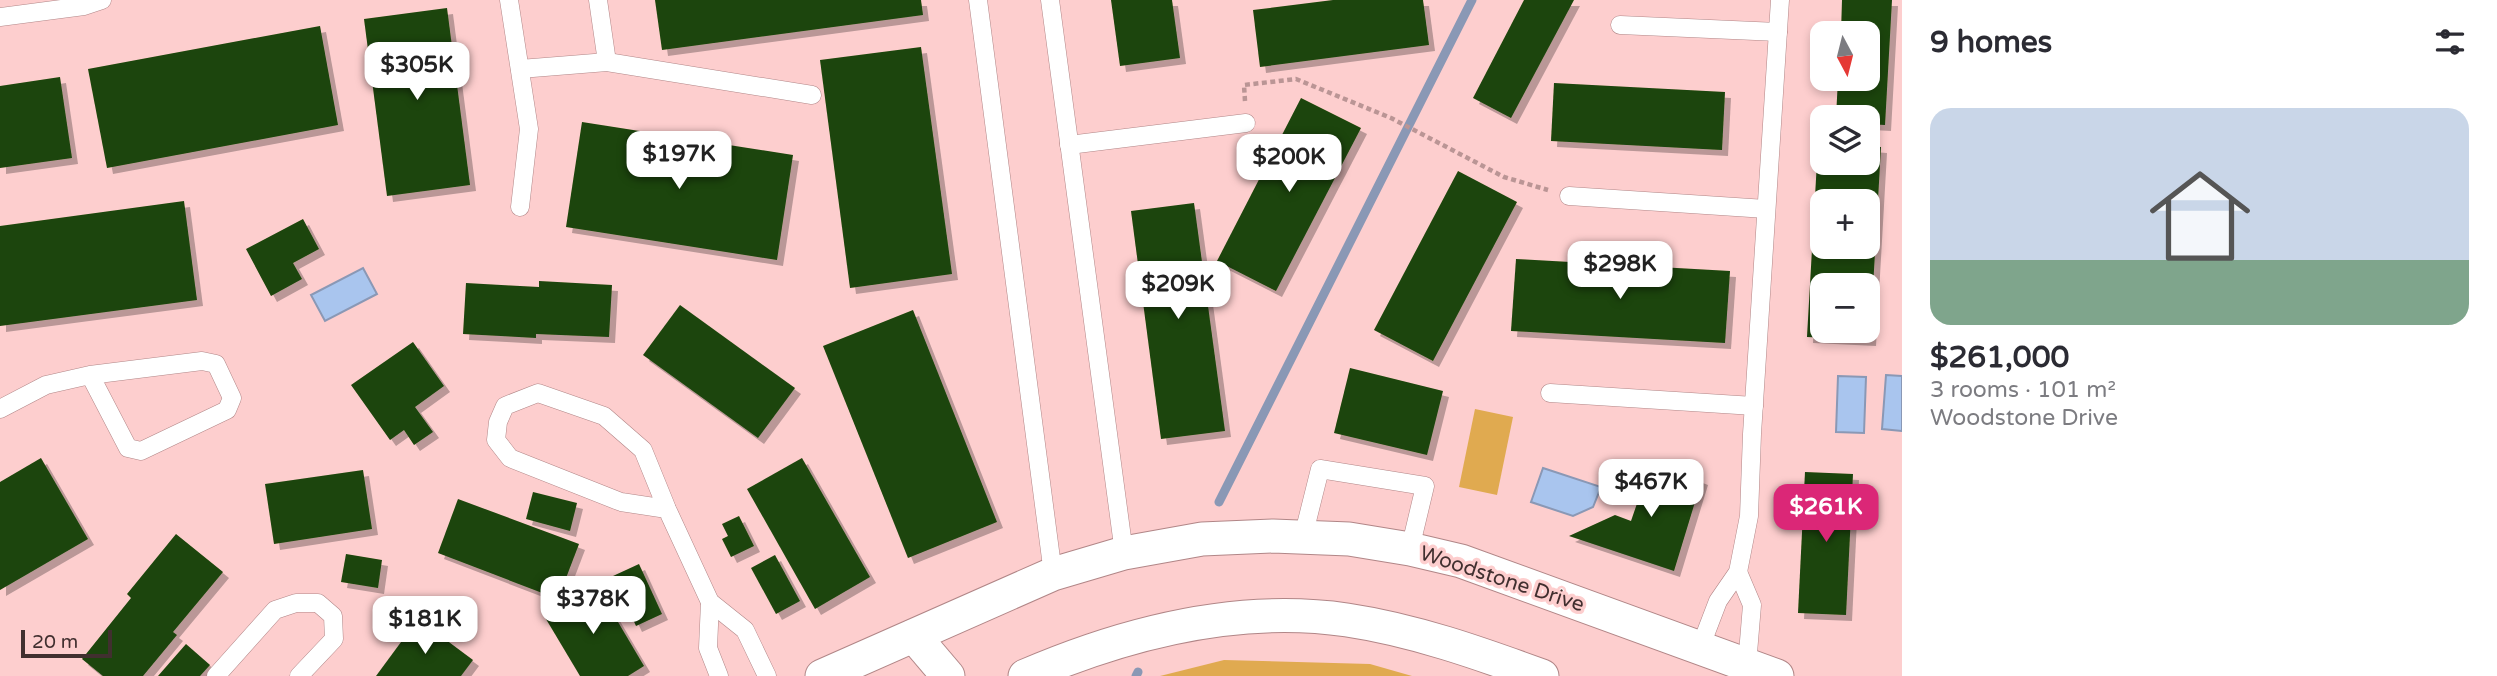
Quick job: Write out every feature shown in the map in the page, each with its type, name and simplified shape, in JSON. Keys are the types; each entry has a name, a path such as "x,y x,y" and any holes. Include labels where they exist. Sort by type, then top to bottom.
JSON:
{"street":[{"name":"Woodstone Drive","path":"822,676 1053,574 1124,553 1202,539 1273,536 1349,539 1461,561 1762,671"},
{"path":"1024,676 1076,654 1137,635 1231,618 1288,617 1346,620 1406,632 1469,649 1542,676"},
{"path":"914,636 948,676"}],"lane":[{"path":"0,16 85,6 102,0"},
{"path":"509,0 529,129 520,207"},
{"path":"598,0 607,62"},
{"path":"978,0 1053,574"},
{"path":"1050,0 1124,553"},
{"path":"1700,648 1718,601 1738,572 1749,516 1780,0"},
{"path":"1620,25 1778,32"},
{"path":"520,69 607,62 812,95"},
{"path":"1069,145 1246,123"},
{"path":"1569,196 1766,209"},
{"path":"0,409 46,385 89,375 202,361 216,364 232,398 227,410 141,451 128,448 89,375"},
{"path":"667,509 621,502 510,458 496,440 498,422 505,406 538,393 604,416 643,450 710,602 744,630 767,676"},
{"path":"1549,393 1754,406"},
{"path":"1303,537 1320,469 1425,486 1410,549"},
{"path":"1738,572 1752,605 1762,671"},
{"path":"710,602 708,648 719,676"},
{"path":"216,676 275,610 296,603 318,603 333,616 334,639 299,676"}],"path":[{"path":"1246,123 1244,85 1296,79 1391,118 1504,177 1569,196"}],"shaded area":[{"path":"1475,409 1513,417 1497,495 1459,487"},
{"path":"1224,660 1370,664 1412,676 1160,676"}],"water":[{"path":"363,268 377,294 325,321 311,295"},
{"path":"1886,375 1902,376 1902,431 1882,429"},
{"path":"1838,376 1866,377 1864,433 1836,432"},
{"path":"1543,468 1601,487 1593,507 1573,516 1531,502"}],"building":[{"path":"655,0 921,0 923,15 662,50"},
{"path":"1111,0 1172,0 1180,58 1120,66"},
{"path":"1333,0 1423,0 1429,45 1260,67 1253,10"},
{"path":"1524,0 1574,0 1511,118 1473,98"},
{"path":"1842,0 1892,0 1885,125 1880,125 1880,105 1837,105 1837,91 1880,91 1880,21 1841,21"},
{"path":"447,8 470,185 387,196 364,19"},
{"path":"320,26 338,125 107,168 88,69"},
{"path":"921,47 952,274 850,288 820,60"},
{"path":"60,77 72,158 0,168 0,86"},
{"path":"1554,83 1725,92 1722,150 1551,141"},
{"path":"1301,98 1361,128 1276,291 1217,261"},
{"path":"582,122 793,155 777,260 566,227"},
{"path":"1458,171 1517,202 1433,361 1374,330"},
{"path":"1816,175 1879,175 1879,189 1815,189"},
{"path":"184,201 197,300 0,326 0,226"},
{"path":"1194,203 1225,431 1161,439 1131,211"},
{"path":"303,219 319,249 293,263 302,279 271,296 246,249"},
{"path":"1516,259 1730,271 1725,343 1511,331"},
{"path":"1811,259 1875,259 1874,273 1811,273"},
{"path":"539,281 612,285 609,337 536,334 536,338 463,334 466,283 539,287"},
{"path":"1810,284 1810,337 1807,337"},
{"path":"680,305 795,388 758,438 643,355"},
{"path":"913,310 997,522 908,558 823,346"},
{"path":"413,342 444,386 415,407 433,432 414,445 404,430 390,440 351,385"},
{"path":"1350,368 1443,391 1427,455 1334,433"},
{"path":"41,458 88,539 0,590 0,482"},
{"path":"802,458 870,577 815,609 747,489"},
{"path":"1652,460 1702,479 1674,571 1569,536 1615,515 1631,521"},
{"path":"363,470 372,529 274,544 265,484"},
{"path":"1805,472 1853,474 1846,615 1798,613"},
{"path":"533,492 577,503 570,531 526,519"},
{"path":"458,499 579,544 558,599 438,553"},
{"path":"739,516 754,546 731,557 722,539 728,536 722,524"},
{"path":"176,534 223,572 173,632 177,635 143,676 103,676 82,659 131,598 127,594"},
{"path":"346,554 382,560 378,588 341,582"},
{"path":"775,555 800,601 776,614 751,568"},
{"path":"639,564 662,614 636,626 613,576"},
{"path":"595,583 644,666 628,676 580,676 543,614"},
{"path":"418,619 473,660 461,676 376,676"},
{"path":"186,644 210,665 200,676 158,676"}],"waterway":[{"path":"1219,502 1472,0"},
{"path":"1136,676 1138,672"}]}
